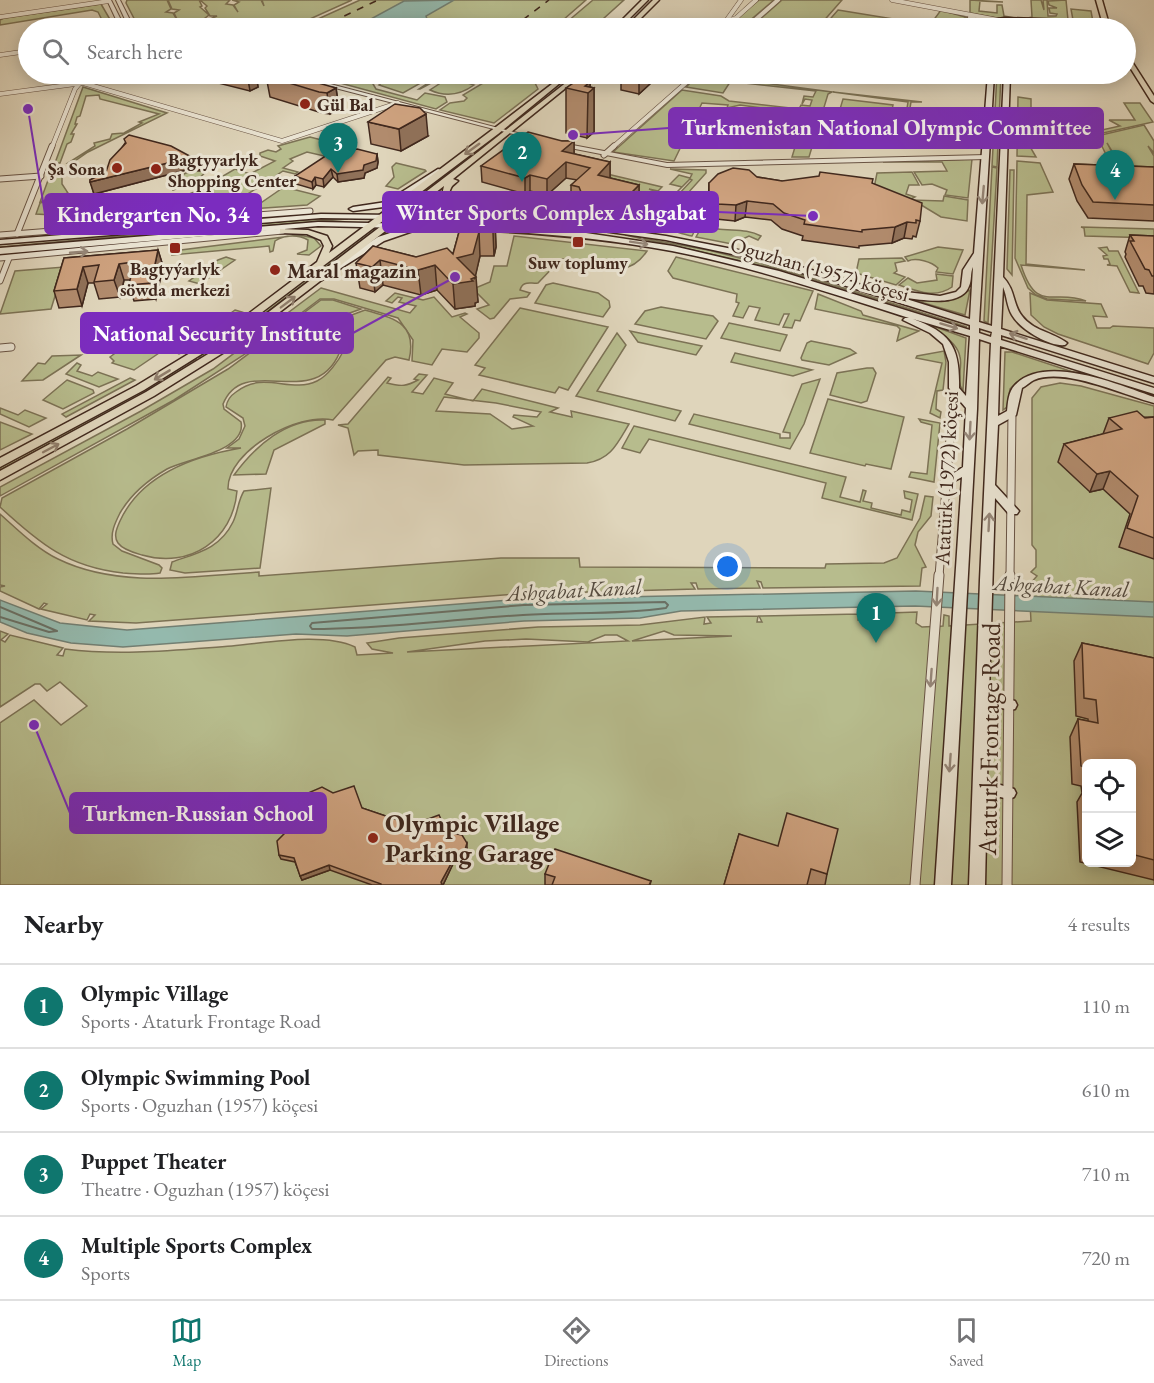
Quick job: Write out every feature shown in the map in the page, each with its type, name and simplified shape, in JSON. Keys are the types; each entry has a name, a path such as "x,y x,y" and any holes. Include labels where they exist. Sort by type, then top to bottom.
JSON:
{"main road":[{"path":"627,18 645,0"},
{"path":"638,18 656,0"},
{"path":"1099,0 1104,18"},
{"path":"1106,0 1111,18"},
{"path":"1136,64 1154,91"},
{"path":"1136,74 1154,101"},
{"path":"0,463 172,369 245,321 554,84"},
{"path":"0,476 184,375 239,339 481,154 568,84"},
{"name":"Atatürk (1972) köçesi","path":"943,885 972,409 978,255 990,84"},
{"name":"Atatürk (1972) köçesi","path":"977,885 986,580 1007,84"},
{"path":"481,154 467,171 448,185 447,199 452,205 467,212 521,220"},
{"path":"310,211 383,206 441,171"},
{"path":"310,211 347,216"},
{"path":"262,220 290,212"},
{"name":"Oguzhan (1957) köçesi","path":"0,242 262,220 347,216 521,220 666,238 753,256 976,323 996,335 1154,392"},
{"name":"Oguzhan (1957) köçesi","path":"0,251 279,228 371,224 513,229 599,237 665,247 744,264 976,334 996,335 1154,380"},
{"path":"259,234 279,228 313,232 326,240 328,249 319,266"},
{"path":"312,284 381,239 400,231 427,228 513,229"},
{"path":"843,282 916,297 945,298 962,291 967,270 978,255"},
{"path":"1000,279 1011,290 1016,312 1028,326 1060,343 1154,373"},
{"path":"824,287 866,306 919,324 938,335 954,354 954,388 972,409"},
{"path":"1107,358 1131,372"},
{"path":"993,423 1012,413 1017,389 1028,380 1042,376 1075,376 1154,400"},
{"path":"1121,389 1154,392"},
{"path":"947,481 968,469"},
{"path":"991,487 1013,511"},
{"path":"983,698 1010,705"},
{"path":"980,786 1009,793"}],"street":[{"path":"0,17 112,0"},
{"path":"112,0 124,18"},
{"path":"112,0 119,18"},
{"path":"729,18 741,0"},
{"path":"734,18 756,0"},
{"path":"757,18 778,0"},
{"path":"892,0 991,18"},
{"path":"951,10 969,18"},
{"path":"0,55 18,52"},
{"path":"0,94 73,84"},
{"path":"17,234 75,89 79,84"},
{"path":"83,84 282,141 398,103"},
{"path":"304,84 390,107 538,139"},
{"path":"325,84 497,130"},
{"path":"604,154 684,84"},
{"path":"558,144 645,163 676,165 986,157"},
{"path":"0,179 41,176"},
{"path":"0,235 310,211"},
{"path":"0,258 259,234"},
{"path":"0,281 9,258"},
{"path":"0,348 11,347"},
{"path":"915,885 954,388"},
{"name":"Ataturk Frontage Road","path":"1007,885 1012,621 1012,413"}],"green space":[{"path":"127,0 167,0 171,9 166,12 173,13 176,18 134,18 126,3"},
{"path":"168,0 199,0 202,6 200,7 209,15 205,18 176,18 174,13 179,10 172,9"},
{"path":"200,0 230,0 226,4 233,5 238,12 234,5 239,2 232,0 261,0 264,6 262,0 352,0 312,18 212,18 217,16 210,16 205,8 207,6"},
{"path":"360,0 586,0 565,18 320,18"},
{"path":"593,0 624,0 604,18 572,18"},
{"path":"759,0 774,0 753,18 737,18"},
{"path":"782,0 842,0 826,18 761,18"},
{"path":"970,0 1003,2 980,1 979,11 997,13 997,5 1002,5 1004,16 1015,18 996,18 970,13"},
{"path":"1031,0 1041,0 1044,10 1043,0 1047,0 1048,16 1056,16 1057,14 1050,13 1049,8 1057,8 1049,5 1048,1 1066,0 1068,18 1028,18 1032,17"},
{"path":"101,4 109,18 101,18 98,12 92,10 43,18 18,18 18,22 0,25 0,20"},
{"path":"1071,9 1091,11 1092,18 1073,18"},
{"path":"838,10 887,18 831,18"},
{"path":"941,10 969,18 964,17 966,18 935,18"},
{"path":"344,84 373,84 376,89 417,100 425,93 445,97 447,102 436,109"},
{"path":"380,84 419,84 403,93"},
{"path":"439,84 474,85 452,94 441,94 430,90"},
{"path":"481,84 536,84 538,89 494,123 440,110 450,103 464,101 467,98 463,95"},
{"path":"689,84 729,84 723,93 686,87"},
{"path":"754,84 772,84 832,92 828,94 809,157 792,157 805,114 740,105 727,108 728,105 702,103 674,161 613,152 682,90 721,96 729,101 799,109 801,105 810,106 812,100 805,99 802,104 804,96 813,97 816,91"},
{"path":"996,84 1001,84 997,167 992,166"},
{"path":"83,87 167,113 88,152 72,163 68,163 95,146 94,143 110,139 112,134 124,133 142,123 139,122 159,114 100,99 99,95 86,96 80,116 77,117 75,124 77,124 71,134 74,134 71,142 67,144 60,163 55,163"},
{"path":"833,92 922,102 911,102 909,114 938,118 938,124 933,125 937,126 936,135 903,133 908,102"},
{"path":"1018,97 1031,99 1031,113 1020,113 1031,116 1031,137 1050,139 1050,126 1070,126 1090,136 1057,144 1089,137 1089,146 1032,144 1029,145 1036,157 1017,156"},
{"path":"843,99 893,105 891,115 840,109"},
{"path":"1124,103 1140,103 1153,122 1094,135 1084,129 1086,127 1093,132 1120,126 1109,120 1135,120"},
{"path":"1144,125 1154,141 1154,153 1148,146 1154,156 1154,174 1125,173 1107,143 1123,173 1113,169 1097,136"},
{"path":"310,137 341,145 324,156 307,152 290,159 293,161 283,168 298,172 295,174 283,171 277,175 283,178 276,176 243,197 257,201 244,210 190,214 177,199 199,190 235,169 250,174 275,161 260,156 260,153 268,150 276,152 281,149 278,146"},
{"path":"972,159 968,198 945,195 947,190 932,184 922,185 914,172 947,171 942,162 883,162"},
{"path":"1017,161 1040,163 1053,192 1027,195 1026,264 1085,270 1021,265 1027,280 1033,290 1040,295 1086,301 1047,299 1036,295 1028,288 1015,258"},
{"path":"396,163 426,171 398,189 386,186 394,177 392,167"},
{"path":"992,167 997,168 988,323 984,321"},
{"path":"210,168 195,182 173,190 167,183 186,173"},
{"path":"670,169 706,170 706,173 687,194 684,206 672,209 656,225 661,224 688,232 698,222 689,216 691,215 699,222 692,236 664,228 647,228 692,180 690,179 682,187 670,184 679,175 690,178 692,174"},
{"path":"1010,170 1014,170 1012,275 1007,269"},
{"path":"912,172 919,185 909,185 906,194 915,197 911,199 874,188 877,173"},
{"path":"594,173 603,173 662,187 658,191 649,189 657,192 647,202 596,190 610,178"},
{"path":"62,174 62,184 68,193 40,202 50,175"},
{"path":"284,187 320,196 307,205 252,209"},
{"path":"440,190 445,204 460,213 418,211 419,205"},
{"path":"68,194 81,201 53,215 36,214 40,203"},
{"path":"944,196 968,200 967,221 941,217 913,200 943,201"},
{"path":"348,219 0,247 297,220"},
{"path":"702,224 717,229 747,231 761,236 758,240 749,236 732,244 696,237 700,230 709,231 700,229"},
{"path":"1081,227 1154,229 1154,238 1085,236 1084,228"},
{"path":"372,229 375,230 260,317 201,358 199,357"},
{"path":"625,235 708,250 787,270 967,327 786,271"},
{"path":"290,236 314,238 321,246 309,255 297,254 307,250 308,240"},
{"path":"514,236 647,251 638,262 618,269 573,259 561,259 538,283 523,285 520,290 530,293 527,297 510,299 494,318 490,319 477,309 489,305 473,289 490,282 494,266 507,266"},
{"path":"286,237 275,241 273,251 270,252 269,246 172,255 173,251"},
{"path":"938,247 963,250 953,274 936,272 938,268 932,264 919,260 908,261 905,257"},
{"path":"1107,247 1109,251 1118,251 1139,293 1130,292 1117,266 1107,265 1110,264 1108,259 1104,259 1103,256 1107,255 1099,248"},
{"path":"226,257 235,260 200,284 189,281 218,260"},
{"path":"676,257 813,291 800,321 795,320 792,328 783,327 789,314 784,314 779,325 755,320 760,308 749,306 743,318 733,316 739,303 736,302 737,294 673,278 668,271"},
{"path":"902,258 905,261 895,263 897,271 894,273 905,277 896,285 856,273 859,259"},
{"path":"64,267 51,309 0,314 15,271"},
{"path":"936,274 953,276 952,287 946,291 933,293 899,285 908,278 917,283 937,280"},
{"path":"553,283 598,293 609,301 610,307 603,317 535,303 546,285"},
{"path":"321,288 410,313 416,306 399,302 402,298 398,297 392,303 386,301 395,293 423,300 434,297 452,317 467,314 460,317 479,333 479,338 467,352 442,349 432,365 412,361 413,340 398,318 334,299 320,299 259,345 174,400 0,496 0,487 141,411 213,369"},
{"path":"970,290 965,315 917,301 948,301"},
{"path":"1030,293 1047,300 1101,304 1107,317 1093,316 1097,328 1113,326 1154,328 1154,353 1148,364 1058,334 1044,327 1031,315"},
{"path":"818,294 861,311 863,315 919,331 897,341 900,329 897,326 815,309"},
{"path":"321,300 333,300 361,309 347,314 337,323 342,346 331,367 317,377 300,381 248,382 233,389 223,404 224,409 241,422 240,432 235,440 213,453 176,465 160,473 124,506 115,524 113,544 122,551 159,565 162,568 160,573 123,573 104,570 70,559 42,543 0,507 2,498 127,429 228,369"},
{"path":"661,307 713,316 718,321 706,339 635,324 645,311"},
{"path":"520,308 608,327 568,390 559,387 555,393 479,375 485,368 475,365"},
{"path":"235,310 242,312 183,352 179,354 171,350 188,344"},
{"path":"365,310 393,319 406,330 410,337 411,347 409,360 395,357 386,360 333,420 318,419 284,428 252,448 239,461 231,475 228,489 237,491 234,508 227,524 206,547 177,558 160,558 142,555 120,545 116,535 120,521 129,505 141,491 171,470 188,462 241,448 227,448 239,439 245,426 243,418 226,407 232,395 246,386 257,383 297,385 321,379 333,367 344,350 341,323 349,316"},
{"path":"729,323 787,335 780,351 721,338"},
{"path":"933,326 966,338 963,390 959,379 961,361 958,351"},
{"path":"630,331 702,346 696,355 638,342"},
{"path":"617,333 626,345 597,391 681,411 675,421 576,396"},
{"path":"150,341 164,344 165,349 134,370 112,363 114,361 110,357 114,354 99,348 106,342"},
{"path":"811,341 850,349 856,353 829,365 802,360 807,343"},
{"path":"944,351 946,362 943,390 937,391 936,409 941,412 940,418 930,413 942,363 916,358"},
{"path":"1005,352 1012,352 1076,373 1041,373 1024,377 1010,389 1007,407 1003,410"},
{"path":"735,353 812,370 793,376 731,362"},
{"path":"81,355 43,380 22,381 38,363 45,364 52,356"},
{"path":"196,359 198,360 125,404 0,470 0,467 122,402"},
{"path":"77,363 81,365 77,371 92,376 98,372 118,379 99,387 66,374"},
{"path":"873,368 876,373 867,401 861,403 830,395 837,373"},
{"path":"419,374 427,375 412,392 423,394 434,378 453,383 445,394 468,400 444,397 436,411 490,414 512,429 533,426 513,417 514,415 537,417 541,412 473,400 482,389 558,408 550,412 572,417 571,411 629,424 608,454 587,463 464,465 378,455 378,450 358,451 354,455 348,428 338,425 348,424 388,377 391,378 387,383 400,385 407,385 418,380 414,379"},
{"path":"130,378 135,380 66,417 62,414"},
{"path":"820,379 804,424 790,449 689,424 694,414 780,434 780,438 790,438 790,433 783,432 802,384"},
{"path":"67,380 93,390 94,393 63,409 43,400"},
{"path":"1060,383 1081,386 1154,406 1154,885 0,885 0,723 34,700 61,725 87,706 60,682 47,691 40,684 35,684 0,707 0,631 8,634 1,640 5,642 10,635 63,648 57,655 63,656 65,649 148,652 311,639 327,640 355,647 357,655 393,653 372,649 367,643 399,638 538,627 640,625 705,617 704,624 711,623 707,617 758,616 757,622 762,622 759,616 859,614 858,620 864,620 860,614 917,612 916,623 922,627 943,626 944,615 949,616 949,626 1031,621 1029,585 1037,576 1031,572 1036,567 1036,550 1032,545 1032,398 1041,387","holes":["664,631 674,635 732,636 632,641","605,635 617,635 628,641 407,652 485,641 526,639 588,642"]},
{"path":"828,399 904,417 891,469 866,464 865,466 810,453"},
{"path":"0,408 18,415 25,410 46,418 29,427 0,414"},
{"path":"919,419 940,423 934,482 909,477 911,472 927,474 932,425 921,422"},
{"path":"325,420 325,424 274,450 266,474 234,475 262,444 273,436 298,424"},
{"path":"0,422 32,434 0,450"},
{"path":"634,426 846,477 840,497 860,502 863,490 866,491 863,501 872,503 871,508 901,515 902,510 910,512 912,500 905,498 904,491 918,494 912,520 822,498 826,483 649,439 640,453 622,448"},
{"path":"271,488 260,568 185,573 170,570 172,562 199,553 222,538 233,522 244,491"},
{"path":"925,496 933,497 931,516 918,532 915,545 926,567 922,568 920,586 763,588 761,582 757,581 760,588 698,589 696,583 691,583 695,589 625,591 624,585 620,585 623,591 518,594 136,623 89,621 95,615 90,614 87,620 41,609 47,604 44,603 39,609 0,591 0,587 5,586 0,585 0,514 35,545 58,559 81,568 131,577 183,578 259,572 259,576 501,558 579,558 580,567 825,568 826,564 884,563 897,558 920,518"}],"water":[{"path":"454,0 426,16 427,18 373,18 404,1"},
{"path":"916,591 1154,602 1154,617 915,606 681,611 640,618 524,621 347,636 296,634 123,647 71,643 27,633 0,622 0,600 60,623 127,630 523,599"}],"building":[{"path":"292,84 322,84 336,88 327,93"},
{"path":"572,84 588,84 585,86 594,88 588,93 566,88"},
{"path":"395,104 420,108 426,114 399,129 368,122"},
{"path":"528,132 562,141 574,141 562,151 610,162 598,175 639,185 623,201 581,192 579,187 571,185 590,168 566,162 547,179 530,175 525,178 481,166"},
{"path":"129,135 171,146 197,160 184,159 90,182 106,172 110,160 126,143 124,139"},
{"path":"357,149 377,154 376,161 364,165 363,170 337,174 331,169 323,179 315,177 312,182 295,176 330,153"},
{"path":"1074,164 1154,167 1154,205 1093,202 1082,185"},
{"path":"733,168 749,170 757,177 782,181 819,176 820,172 873,179 872,183 922,203 920,221 907,222 895,227 862,230 862,232 804,224 805,220 784,213 773,204 747,201 736,205 717,204 709,194 709,183 718,174"},
{"path":"462,221 495,223 493,232 479,232 473,254 457,258 476,277 471,279 473,281 453,284 435,265 418,270 380,260 372,267 356,263 373,246 416,257 447,248 453,254"},
{"path":"1130,235 1154,236 1154,276 1145,269 1130,241 1134,241"},
{"path":"158,250 151,283 129,285 134,262 119,264 114,280 94,282 99,265 83,267 77,289 54,291 64,258"},
{"path":"1137,411 1145,418 1154,417 1154,538 1127,528 1138,496 1110,471 1097,474 1064,444 1122,429 1109,418"},
{"path":"1082,643 1154,658 1154,860 1136,855 1136,759 1082,759 1081,766 1078,719 1098,723 1096,700 1084,698"},
{"name":"Olympic Village Parking Garage","path":"354,786 362,808 412,825 439,815 447,832 462,835 467,843 464,853 453,860 441,882 442,885 381,885 329,865 300,876 294,858 279,855 277,841 292,830 305,809 304,802 308,793 322,787 333,793"},
{"path":"787,813 838,829 827,874 811,869 807,885 724,885 739,834 778,846"},
{"path":"555,849 651,881 649,885 552,885 555,877 545,874"}],"railway":[{"path":"340,18 378,0"},
{"path":"525,18 549,0"}],"place":[{"name":"Gül Bal","path":"305,104"},
{"name":"Kindergarten No. 34","path":"28,109"},
{"name":"Turkmenistan National Olympic Committee","path":"573,135"},
{"name":"Şa Sona","path":"117,168"},
{"name":"Bagtyyarlyk Shopping Center","path":"156,169"},
{"name":"Puppet Theater","path":"338,173"},
{"name":"Olympic Swimming Pool","path":"522,182"},
{"name":"Multiple Sports Complex","path":"1115,200"},
{"name":"Winter Sports Complex Ashgabat","path":"813,216"},
{"name":"Suw toplumy","path":"578,242"},
{"name":"Bagtyýarlyk söwda merkezi","path":"175,248"},
{"name":"Maral magazin","path":"275,270"},
{"name":"National Security Institute","path":"455,277"},
{"name":"Olympic Village","path":"876,643"},
{"name":"Turkmen-Russian School","path":"34,725"},
{"name":"Olympic Village Parking Garage","path":"373,838"}],"water label":[{"name":"Ashgabat Kanal","path":"1061,586"},
{"name":"Ashgabat Kanal","path":"574,590"}]}
